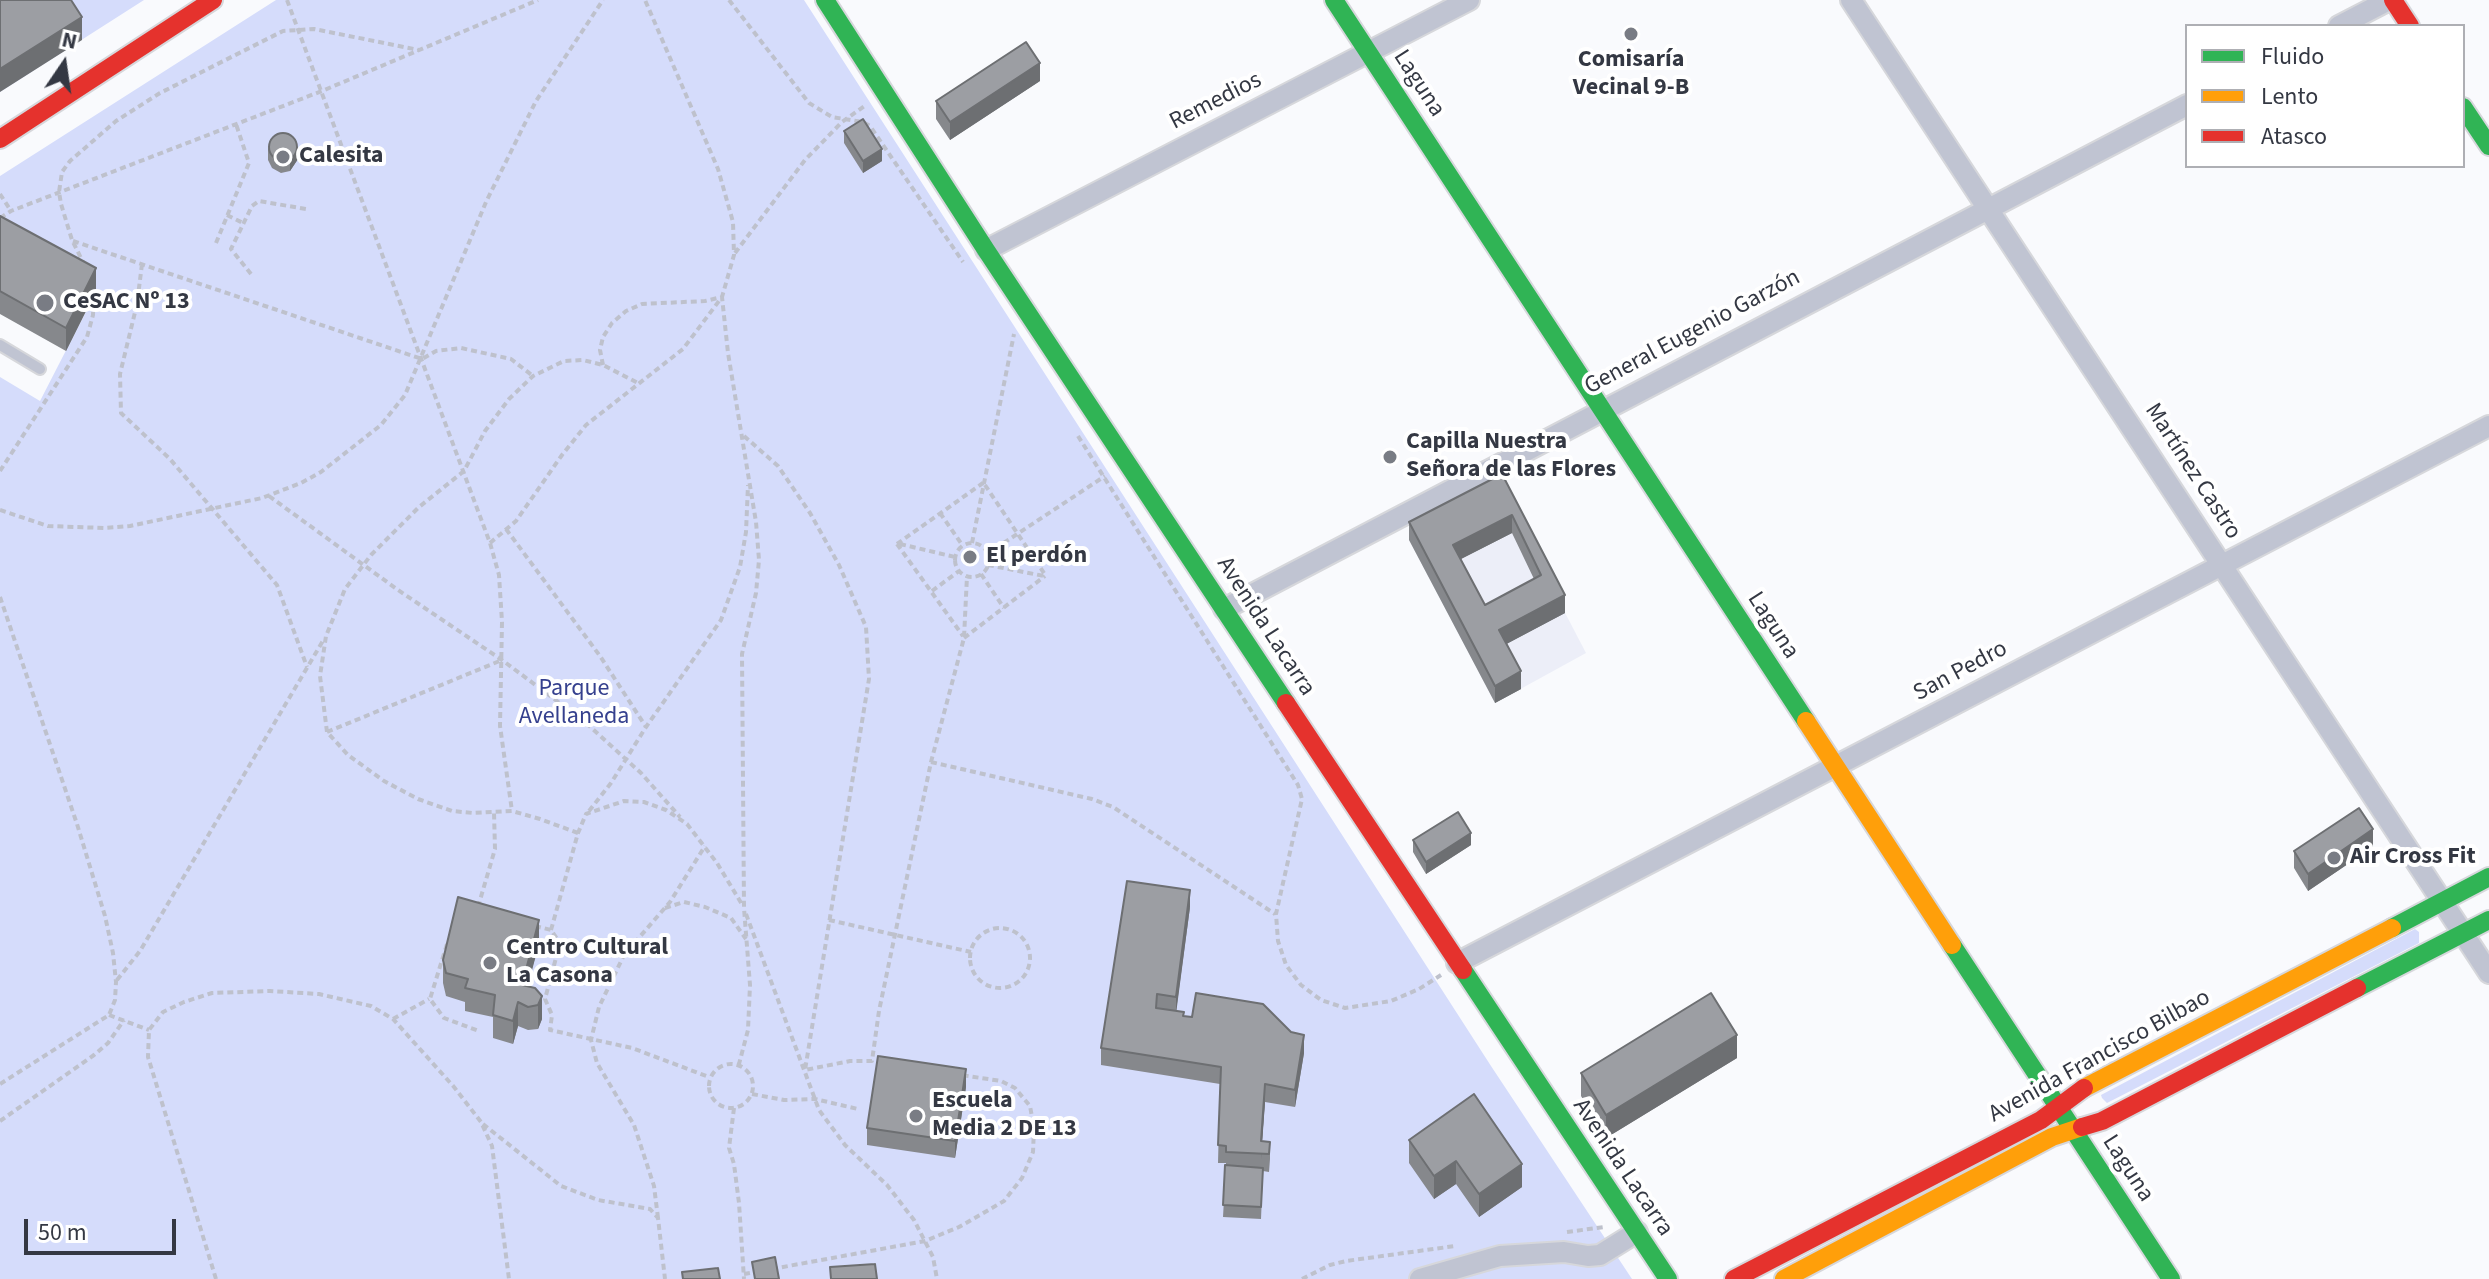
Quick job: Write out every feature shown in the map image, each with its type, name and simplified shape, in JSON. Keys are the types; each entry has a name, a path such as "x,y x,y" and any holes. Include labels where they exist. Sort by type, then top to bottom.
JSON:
{"street":[{"path":"0,139 213,0"},
{"name":"Avenida Lacarra","path":"825,0 986,250 1668,1279"},
{"name":"Laguna","path":"1334,0 2171,1279"},
{"name":"Remedios","path":"986,250 1469,0"},
{"name":"Martínez Castro","path":"1851,0 2489,973"},
{"path":"2343,24 2391,0 2409,24"},
{"name":"General Eugenio Garzón","path":"1224,609 2185,106"},
{"path":"2465,110 2489,146"},
{"name":"San Pedro","path":"1457,963 2489,426"},
{"name":"Avenida Francisco Bilbao","path":"1734,1279 2041,1120 2076,1092 2489,877"},
{"name":"Avenida Francisco Bilbao","path":"1784,1279 2052,1137 2102,1121 2489,920"},
{"path":"1420,1279 1500,1256 1564,1252 1600,1255 1637,1232"}],"lane":[{"path":"0,345 40,369"}],"path":[{"path":"287,0 464,471 499,575 502,622 500,726 512,811"},
{"path":"0,218 59,192 322,91 538,0"},
{"path":"0,510 26,521 77,529 130,526 214,509 269,496 301,483 321,472 381,425 405,395 486,202 536,101 603,0"},
{"path":"490,543 516,521 586,425 683,349 722,297 734,255 733,222 718,169 645,0"},
{"path":"729,0 809,103 832,117 870,126 969,271"},
{"path":"86,268 72,240 59,192 62,172 70,161 116,121 215,63 283,31 314,29 419,50"},
{"path":"734,255 805,160 845,119 884,92"},
{"path":"216,243 249,163 236,124"},
{"path":"0,194 11,211"},
{"path":"251,274 231,249 252,206 259,201 306,209"},
{"path":"227,215 243,223"},
{"path":"72,240 422,359 436,351 461,348 511,359 533,376"},
{"path":"142,264 137,304 120,374 121,413 170,459 277,585 307,667"},
{"path":"0,471 87,337 94,306 93,281"},
{"path":"603,365 600,350 603,337 612,323 626,311 642,304 705,301 722,297"},
{"path":"722,297 728,353 744,436 759,560 756,593 742,654 744,908 750,1007 739,1064"},
{"path":"972,543 1018,298"},
{"path":"1004,323 1022,349"},
{"path":"116,982 140,951 326,636 345,589 419,507 464,471 485,431 509,399 533,376 564,361 583,360 603,365 640,384"},
{"path":"1071,425 1298,785 1302,799 1299,817 1276,914 1278,941 1286,965 1311,993 1345,1008 1391,1001 1419,989 1457,963"},
{"path":"744,436 778,466 810,513 839,565 866,627 869,679 805,1070"},
{"path":"987,554 1016,532 1127,462"},
{"path":"551,930 586,814 721,620 740,567 746,532 748,471"},
{"path":"897,544 983,483"},
{"path":"983,483 1046,576"},
{"path":"269,496 585,722 687,824 705,846 744,908 819,1110 845,1145 887,1185 914,1220 933,1257 937,1279"},
{"path":"940,513 963,546"},
{"path":"506,529 600,656 646,727"},
{"path":"972,543 981,546 987,554 988,565 981,574 967,576 959,571 955,557 963,546 972,543"},
{"path":"897,544 955,557"},
{"path":"897,544 964,638"},
{"path":"988,565 1046,576"},
{"path":"931,591 959,571"},
{"path":"981,574 1004,608"},
{"path":"872,1061 931,762 964,638 967,576"},
{"path":"964,638 1046,576"},
{"path":"0,597 105,916 116,982 115,1000 109,1015 0,1084"},
{"path":"326,636 320,676 327,732 348,755 384,781 418,799 452,811 512,811 578,833"},
{"path":"327,732 502,660"},
{"path":"931,762 1092,799 1113,807 1276,914"},
{"path":"586,814 624,801 644,802 666,810 687,824"},
{"path":"467,912 478,910 495,849 494,812"},
{"path":"665,1279 654,1186 634,1125 597,1063 591,1040 599,1007 624,955 664,909 705,846"},
{"path":"664,909 684,902 705,907 731,918 747,941"},
{"path":"829,920 971,952"},
{"path":"522,922 551,930 560,943 545,999 552,1015 550,1030 632,1048 709,1077"},
{"path":"997,928 1007,929 1015,932 1028,946 1030,965 1019,982 999,989 989,986 974,973 971,952 980,936 997,928"},
{"path":"393,1019 430,999 447,942"},
{"path":"216,1279 148,1057 149,1030 163,1012 212,993 270,991 319,994 371,1006 393,1019 481,1122 561,1186 598,1200 643,1206 658,1218"},
{"path":"430,999 444,1018 479,1031"},
{"path":"109,1015 149,1030"},
{"path":"0,1121 94,1055 108,1043 124,1020"},
{"path":"805,1070 850,1061 886,1063"},
{"path":"727,1063 739,1064 749,1071 753,1082 752,1094 745,1104 734,1108 722,1107 713,1100 708,1089 709,1077 716,1068 727,1063"},
{"path":"771,1269 925,1241 959,1227 1004,1201 1022,1178 1033,1152 1034,1128 1030,1106 1015,1088 1001,1081 958,1074"},
{"path":"752,1094 784,1100 815,1099 858,1109"},
{"path":"734,1108 729,1148 739,1203 744,1277 757,1272"},
{"path":"481,1122 492,1146 509,1279"}],"shaded area":[{"path":"1502,492 1586,653 1495,703 1409,540"}],"green space":[{"path":"0,0 144,0 0,92"},
{"name":"Parque Avellaneda","path":"276,0 804,0 1491,1066 1632,1279 0,1279 0,377 40,401 96,292 9,244 0,231 0,176"},
{"path":"2415,929 2419,932 2419,943 2107,1103 2102,1098 2101,1095"}],"building":[{"path":"0,0 71,0 82,17 0,69"},
{"path":"1026,42 1040,63 950,122 936,101"},
{"path":"863,119 882,149 863,161 844,131"},
{"path":"283,133 293,137 297,147 293,157 283,161 273,157 269,147 273,137"},
{"name":"CeSAC Nº 13","path":"0,216 96,268 66,328 0,291"},
{"path":"1502,474 1565,595 1499,630 1521,671 1495,686 1409,522","holes":["1512,515 1541,575 1485,605 1453,545"]},
{"path":"2359,808 2373,829 2308,874 2294,851"},
{"path":"1458,812 1471,833 1426,862 1413,840"},
{"path":"1127,881 1190,890 1176,997 1157,994 1156,1008 1184,1012 1183,1016 1192,1017 1196,993 1263,1004 1291,1032 1304,1035 1295,1090 1265,1084 1261,1141 1270,1142 1269,1154 1226,1152 1226,1146 1218,1145 1221,1067 1101,1048"},
{"name":"Centro Cultural La Casona","path":"458,897 539,920 522,985 535,988 542,996 538,1005 528,1007 518,1002 513,1021 493,1015 495,995 465,988 468,979 446,973 443,960"},
{"path":"1711,993 1737,1035 1606,1115 1581,1073"},
{"name":"Escuela Media 2 DE 13","path":"878,1056 966,1069 955,1141 867,1128"},
{"path":"1474,1094 1522,1164 1479,1194 1456,1161 1434,1176 1409,1140"},
{"path":"1225,1165 1263,1168 1261,1207 1223,1205"},
{"path":"775,1257 779,1279 755,1279 752,1262"},
{"path":"875,1264 877,1279 831,1279 830,1267"},
{"path":"718,1268 720,1279 683,1279 682,1272"}],"traffic: fast":[{"path":"825,0 986,250 1286,703"},
{"path":"1334,0 1806,721"},
{"path":"2465,110 2489,146"},
{"path":"2392,928 2489,877"},
{"path":"2357,988 2489,920"},
{"path":"1952,945 2171,1279"},
{"path":"1463,970 1668,1279"}],"traffic: slow":[{"path":"1806,721 1952,945"},
{"path":"2084,1088 2392,928"},
{"path":"1784,1279 2052,1137 2082,1127"}],"traffic: jam":[{"path":"0,139 213,0"},
{"path":"2393,0 2409,24"},
{"path":"1286,703 1463,970"},
{"path":"2082,1127 2102,1121 2357,988"},
{"path":"1734,1279 2041,1120 2084,1088"}],"place":[{"name":"Comisaría Vecinal 9-B","path":"1631,34"},
{"name":"Calesita","path":"283,157"},
{"name":"CeSAC Nº 13","path":"45,303"},
{"name":"Capilla Nuestra Señora de las Flores","path":"1390,457"},
{"name":"El perdón","path":"970,557"},
{"name":"Air Cross Fit","path":"2334,858"},
{"name":"Centro Cultural La Casona","path":"490,963"},
{"name":"Escuela Media 2 DE 13","path":"916,1116"}]}
